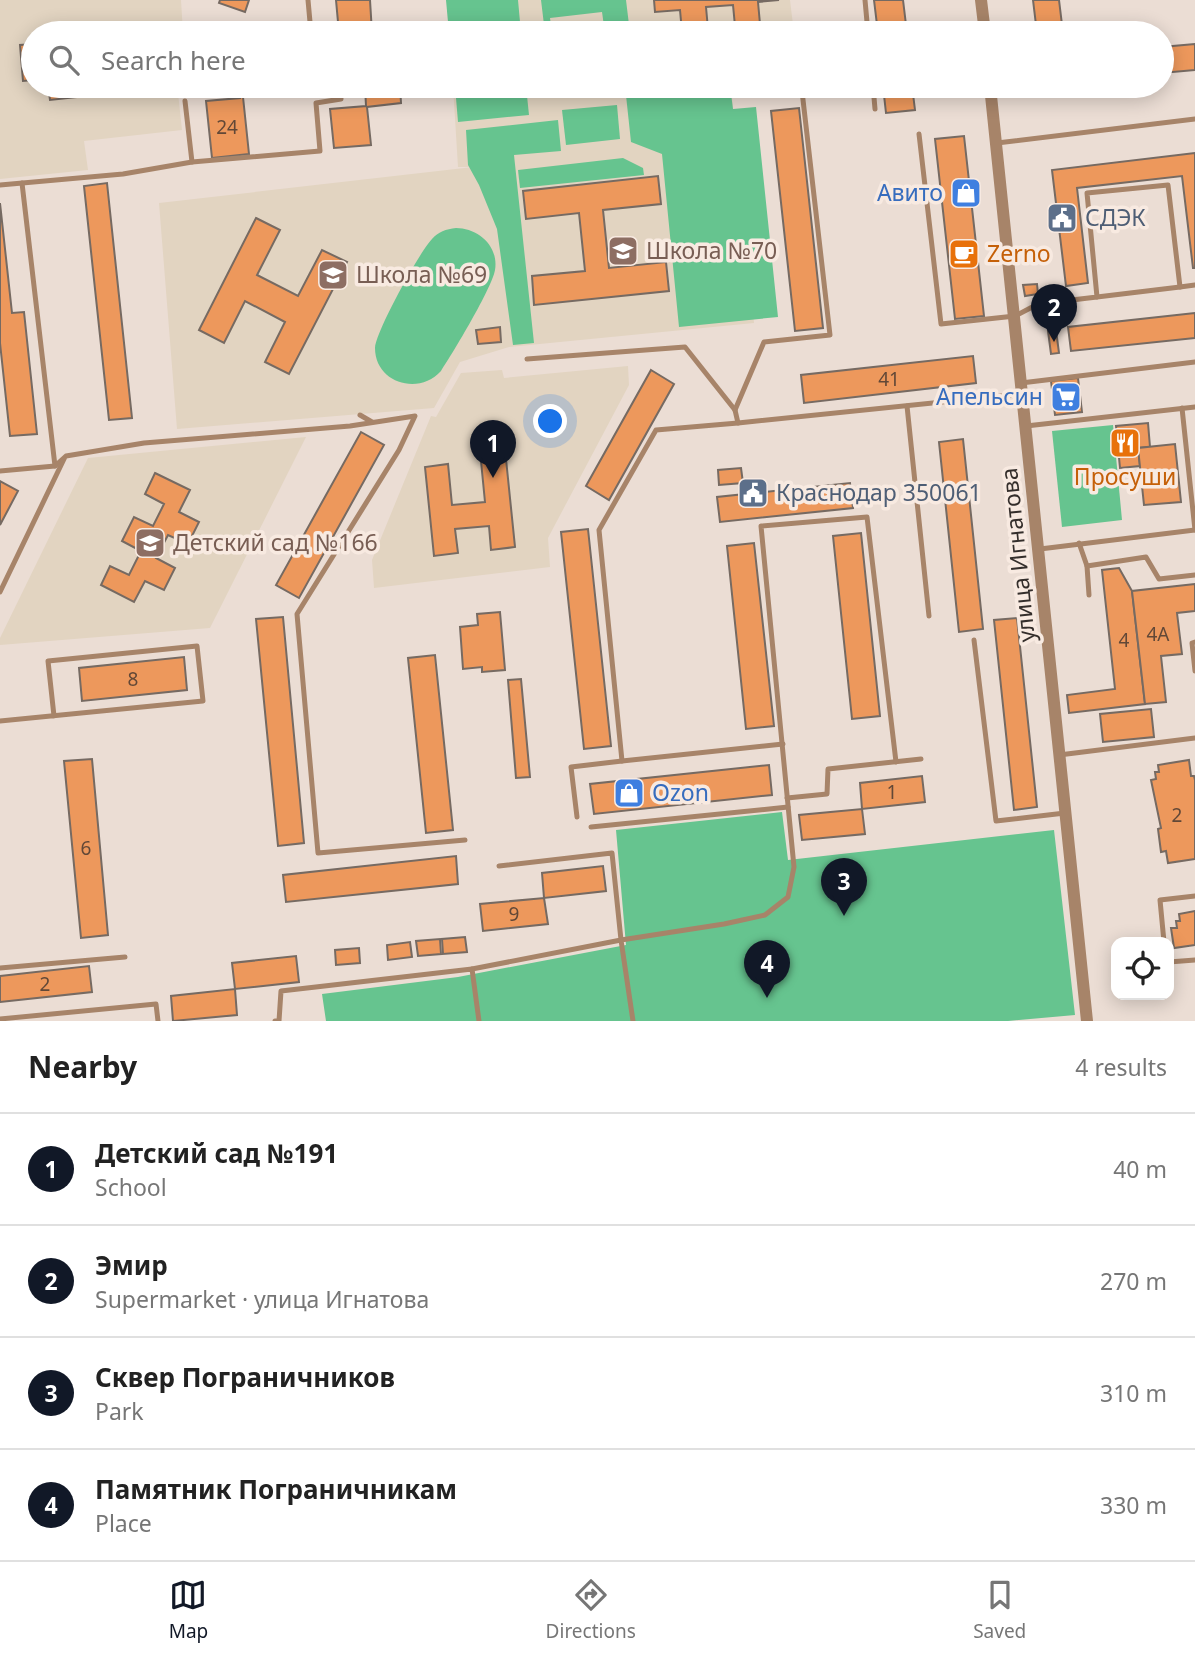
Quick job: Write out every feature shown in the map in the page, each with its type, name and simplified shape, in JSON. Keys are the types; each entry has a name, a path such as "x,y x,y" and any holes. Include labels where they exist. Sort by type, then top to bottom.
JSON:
{"street":[{"path":"981,0 984,21"},
{"name":"улица Игнатова","path":"991,98 1087,1021"}],"lane":[{"path":"308,0 310,21"},
{"path":"865,0 867,21"},
{"path":"0,185 123,174 192,162 320,151 316,103 341,98"},
{"path":"735,410 764,342 830,335 803,98"},
{"path":"874,98 875,109"},
{"path":"185,101 192,162"},
{"path":"997,143 1195,119"},
{"path":"919,134 941,324 1015,316 1038,304 1195,285"},
{"path":"22,183 55,466"},
{"path":"1097,297 1087,193 1168,185 1180,286"},
{"path":"527,359 685,347 735,410 738,423"},
{"path":"622,761 599,530 656,430 907,406 1195,362"},
{"path":"907,406 929,616"},
{"path":"1026,426 1195,407"},
{"path":"1040,548 1195,530 1182,408"},
{"path":"360,415 372,422"},
{"path":"0,471 55,466 66,456 144,443 350,426 415,416 399,450 297,614 318,853 465,839"},
{"path":"0,592 66,456"},
{"path":"275,1021 279,1021 281,991 472,969 621,940 724,924 765,915 788,897 794,867 761,526 867,517 896,762"},
{"path":"1079,543 1087,566 1089,595"},
{"path":"1087,566 1146,558 1159,579 1195,575"},
{"path":"974,640 996,821 1065,813"},
{"path":"1195,642 1192,643 1195,671"},
{"path":"0,721 54,716 203,701 197,646 48,661 54,716"},
{"path":"1059,755 1195,738"},
{"path":"577,817 571,766 783,744"},
{"path":"787,798 827,794 828,769 921,759"},
{"path":"591,827 788,807"},
{"path":"499,866 612,853 633,1021"},
{"path":"1164,937 1160,900 1195,896"},
{"path":"0,968 125,957"},
{"path":"1174,962 1195,960"},
{"path":"472,969 480,1021"},
{"path":"0,1019 156,1004 158,1021"}],"shaded area":[{"path":"0,0 181,0 182,21 21,21 21,98 179,98 182,130 84,141 88,170 0,179"},
{"path":"448,0 790,0 793,21 449,21"},
{"path":"454,98 732,98 754,323 509,347 460,362 434,408 177,429 159,203 473,167 458,167"},
{"path":"628,366 629,385 548,538 550,567 374,588 372,560 431,416 436,417 461,373 502,370 504,378"},
{"name":"Детский сад №166","path":"306,437 210,628 0,645 0,638 88,458"}],"green space":[{"path":"446,0 518,0 520,21 448,21"},
{"path":"541,0 626,0 629,21 603,21 602,12 544,21"},
{"path":"456,98 527,98 529,115 458,122"},
{"path":"626,98 732,98 733,109 756,107 778,317 679,327 662,154 631,142"},
{"path":"617,105 620,139 566,145 562,110"},
{"path":"558,120 561,151 514,155 534,343 513,345 497,229 468,165 466,130"},
{"path":"623,158 643,168 644,175 520,188 518,170"},
{"path":"456,228 472,231 490,246 495,261 492,279 441,371 432,379 421,383 400,382 382,370 377,360 375,348 382,326 426,247 440,233"},
{"path":"1113,425 1122,520 1062,527 1052,431"},
{"path":"782,812 788,860 1054,830 1075,1015 1008,1021 326,1021 322,994 458,977 626,945 616,830"}],"building":[{"path":"220,0 249,0 245,12 219,3"},
{"path":"336,0 370,0 371,21 338,21"},
{"path":"654,0 779,0 758,2 760,21 735,21 733,5 706,7 707,21 681,21 680,10 655,12"},
{"path":"874,0 903,0 906,21 877,21"},
{"path":"1033,0 1059,0 1062,21 1036,21"},
{"path":"1195,44 1195,70 1174,72 1174,46"},
{"path":"243,98 249,154 212,158 206,101"},
{"path":"366,98 401,98 401,103 367,107 371,145 334,148 330,109 366,106"},
{"path":"884,98 914,98 915,110 886,113"},
{"path":"799,108 823,328 795,331 771,111"},
{"path":"964,136 984,316 955,319 935,139"},
{"path":"1195,153 1195,268 1182,176 1077,188 1088,283 1066,286 1052,170"},
{"path":"658,176 661,204 603,210 609,268 666,262 669,291 534,305 532,276 585,271 579,213 526,219 523,191"},
{"path":"107,183 132,418 109,420 84,186"},
{"path":"0,203 12,313 24,312 37,434 10,436 0,343"},
{"path":"256,218 280,230 257,275 298,296 322,250 347,262 289,374 265,362 285,322 245,301 224,343 199,330"},
{"path":"1037,284 1038,294 1025,296 1023,285"},
{"path":"1195,313 1195,338 1071,351 1068,327"},
{"path":"500,327 501,342 478,344 476,330"},
{"path":"1056,330 1059,353 1051,354 1048,331"},
{"path":"973,356 976,383 804,403 801,375"},
{"path":"651,370 674,384 609,500 586,486"},
{"name":"Апельсин","path":"1078,378 1082,412 1055,415 1051,381"},
{"path":"1148,423 1150,447 1138,448 1140,466 1120,468 1116,426"},
{"path":"361,432 384,445 299,598 276,585"},
{"path":"963,439 983,629 959,632 939,442"},
{"path":"1175,444 1181,502 1144,505 1138,448"},
{"path":"506,459 515,547 491,550 489,526 455,529 458,553 434,556 425,467 448,464 452,505 485,502 481,461"},
{"path":"741,468 743,483 719,485 718,470"},
{"path":"155,473 190,490 179,512 199,522 188,544 168,535 156,558 175,568 164,590 145,581 134,602 101,585 110,566 129,575 141,551 122,541 134,517 153,526 164,504 145,494"},
{"path":"0,481 18,491 0,525"},
{"path":"850,483 853,508 720,522 717,497"},
{"path":"588,529 611,746 584,749 561,532"},
{"path":"861,533 880,716 852,719 833,536"},
{"path":"754,543 774,726 746,729 727,546"},
{"path":"1119,568 1132,591 1145,704 1069,713 1067,695 1115,689 1102,570"},
{"path":"1195,584 1195,611 1177,613 1182,654 1161,656 1166,702 1145,704 1132,591"},
{"path":"500,612 505,670 482,672 482,667 463,669 460,627 478,625 477,614"},
{"path":"283,617 304,843 278,846 256,619"},
{"path":"1017,618 1037,807 1014,810 994,620"},
{"path":"435,655 453,830 426,833 408,658"},
{"path":"184,657 187,690 82,701 79,668"},
{"path":"521,679 530,777 516,778 508,680"},
{"path":"1151,709 1154,737 1103,742 1100,714"},
{"path":"92,759 108,935 81,938 64,761"},
{"path":"1189,760 1191,776 1194,776 1195,780 1195,859 1168,863 1166,851 1161,852 1158,829 1161,828 1151,780 1156,779 1158,765"},
{"path":"769,765 772,795 594,814 590,784"},
{"path":"922,776 925,802 862,809 860,783"},
{"path":"862,809 865,834 802,840 799,815"},
{"path":"456,856 458,884 286,902 283,875"},
{"path":"603,866 606,891 544,898 542,873"},
{"path":"544,898 548,924 483,931 480,904"},
{"path":"1195,911 1195,945 1174,948 1171,928 1177,928 1179,914"},
{"path":"465,937 467,952 443,954 442,939"},
{"path":"440,939 441,954 418,956 416,941"},
{"path":"410,942 412,957 388,960 387,945"},
{"path":"359,948 360,963 336,965 335,950"},
{"path":"296,956 299,982 235,989 232,963"},
{"path":"89,966 92,992 0,1002 0,976"},
{"path":"235,989 237,1015 173,1021 171,996"}],"place":[{"name":"Авито","path":"966,193"},
{"name":"СДЭК","path":"1062,218"},
{"name":"Школа №70","path":"623,251"},
{"name":"Zerno","path":"964,254"},
{"name":"Школа №69","path":"333,275"},
{"name":"Эмир","path":"1054,342"},
{"name":"Апельсин","path":"1066,397"},
{"name":"Просуши","path":"1125,443"},
{"name":"Детский сад №191","path":"493,478"},
{"name":"Краснодар 350061","path":"753,493"},
{"name":"Детский сад №166","path":"150,543"},
{"name":"Ozon","path":"629,793"},
{"name":"Сквер Пограничников","path":"844,916"},
{"name":"Памятник Пограничникам","path":"767,998"}]}
